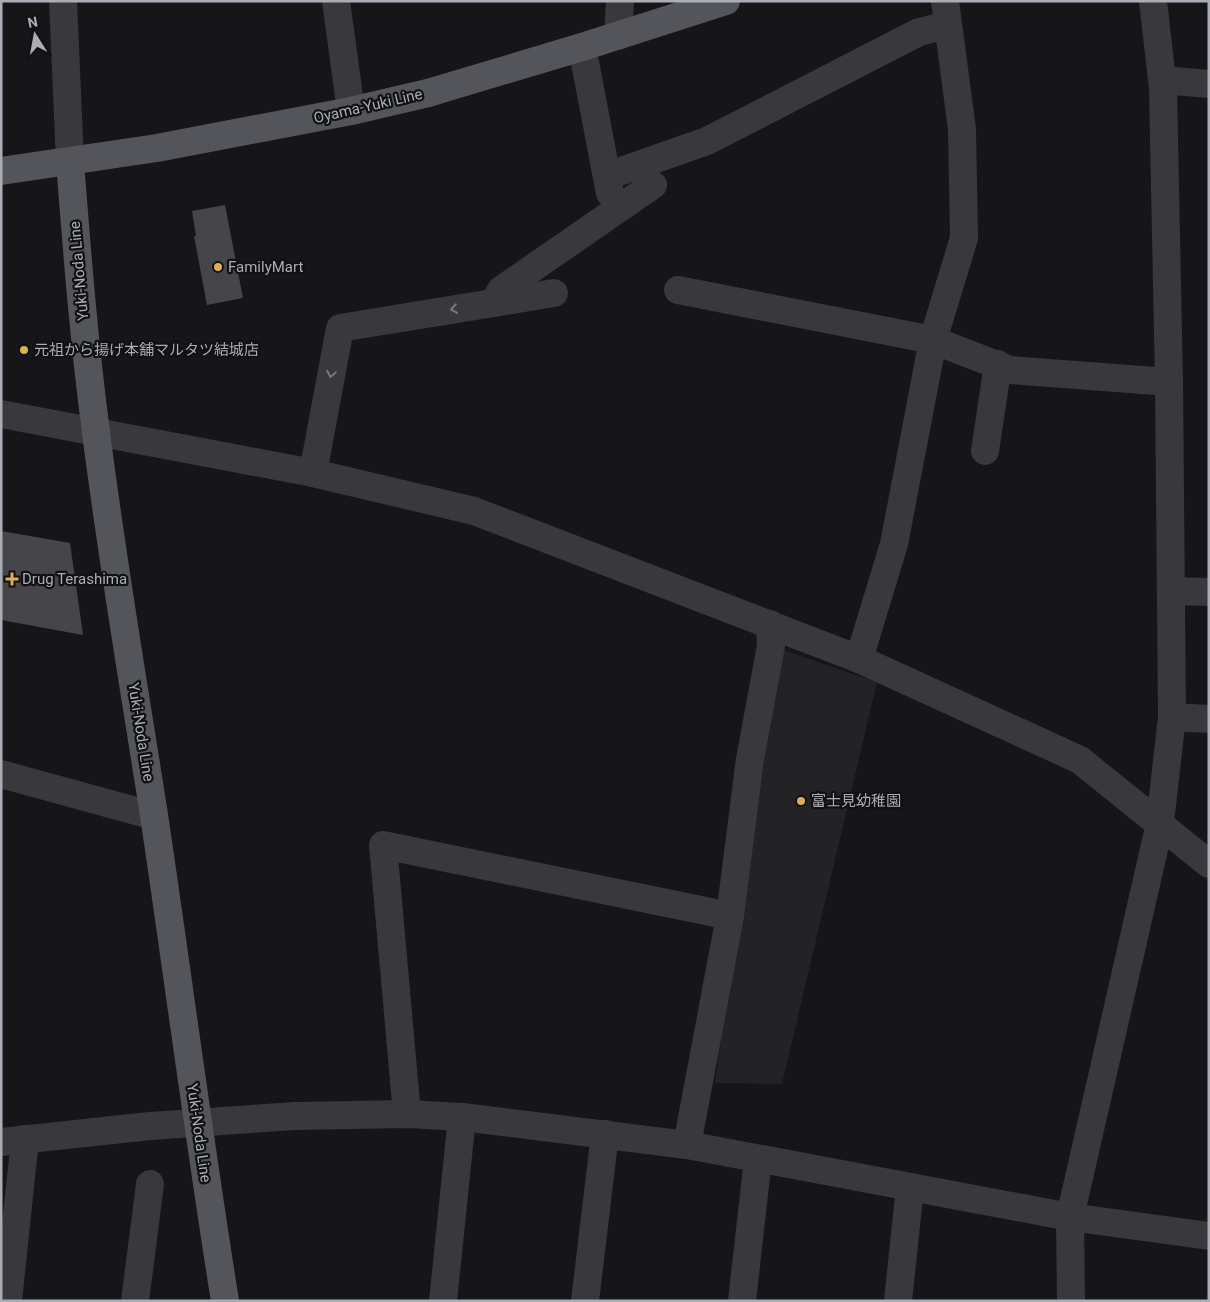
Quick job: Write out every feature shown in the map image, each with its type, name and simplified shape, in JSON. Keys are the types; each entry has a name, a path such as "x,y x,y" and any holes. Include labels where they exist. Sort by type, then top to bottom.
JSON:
{"main road":[{"name":"Oyama-Yuki Line","path":"1,171 157,148 351,112 428,93 618,36 726,1"},
{"name":"Yuki-Noda Line","path":"70,162 80,298 96,432 224,1301"}],"street":[{"path":"63,1 70,162"},
{"path":"336,1 351,112"},
{"path":"618,36 620,1"},
{"path":"1070,1301 1070,1217 1160,823 1172,718 1169,382 1162,80 1153,1"},
{"path":"606,176 707,140 919,32 947,13 962,129 964,238 933,340 894,544 859,659"},
{"path":"582,47 613,214"},
{"path":"1162,80 1209,84"},
{"path":"494,303 501,290 653,185"},
{"path":"678,290 933,340 1010,370 1169,382"},
{"path":"313,473 340,328 554,293"},
{"path":"985,451 998,364"},
{"path":"1,414 313,473 474,511 859,659 1080,760 1209,864"},
{"path":"1170,591 1209,592"},
{"path":"687,1146 730,916 750,759 771,646 770,624"},
{"path":"1172,718 1209,718"},
{"path":"1,774 154,816"},
{"path":"408,1114 383,845 730,916"},
{"path":"8,1301 13,1141 197,1122 295,1116 408,1114 462,1117 605,1134 687,1146 1070,1217 1209,1236"},
{"path":"443,1301 462,1117"},
{"path":"585,1301 605,1134"},
{"path":"742,1301 758,1159"},
{"path":"135,1301 150,1184"},
{"path":"898,1301 910,1187"}],"shaded area":[{"name":"富士見幼稚園","path":"771,646 877,682 782,1084 715,1083 738,919"}],"building":[{"name":"FamilyMart","path":"225,205 243,298 207,305 194,236 196,236 192,211"},
{"path":"1,531 70,543 83,635 1,620"}],"place":[{"name":"FamilyMart","path":"218,267"},
{"name":"元祖から揚げ本舗マルタツ結城店","path":"24,350"},
{"name":"Drug Terashima","path":"12,579"},
{"name":"富士見幼稚園","path":"801,801"}]}
